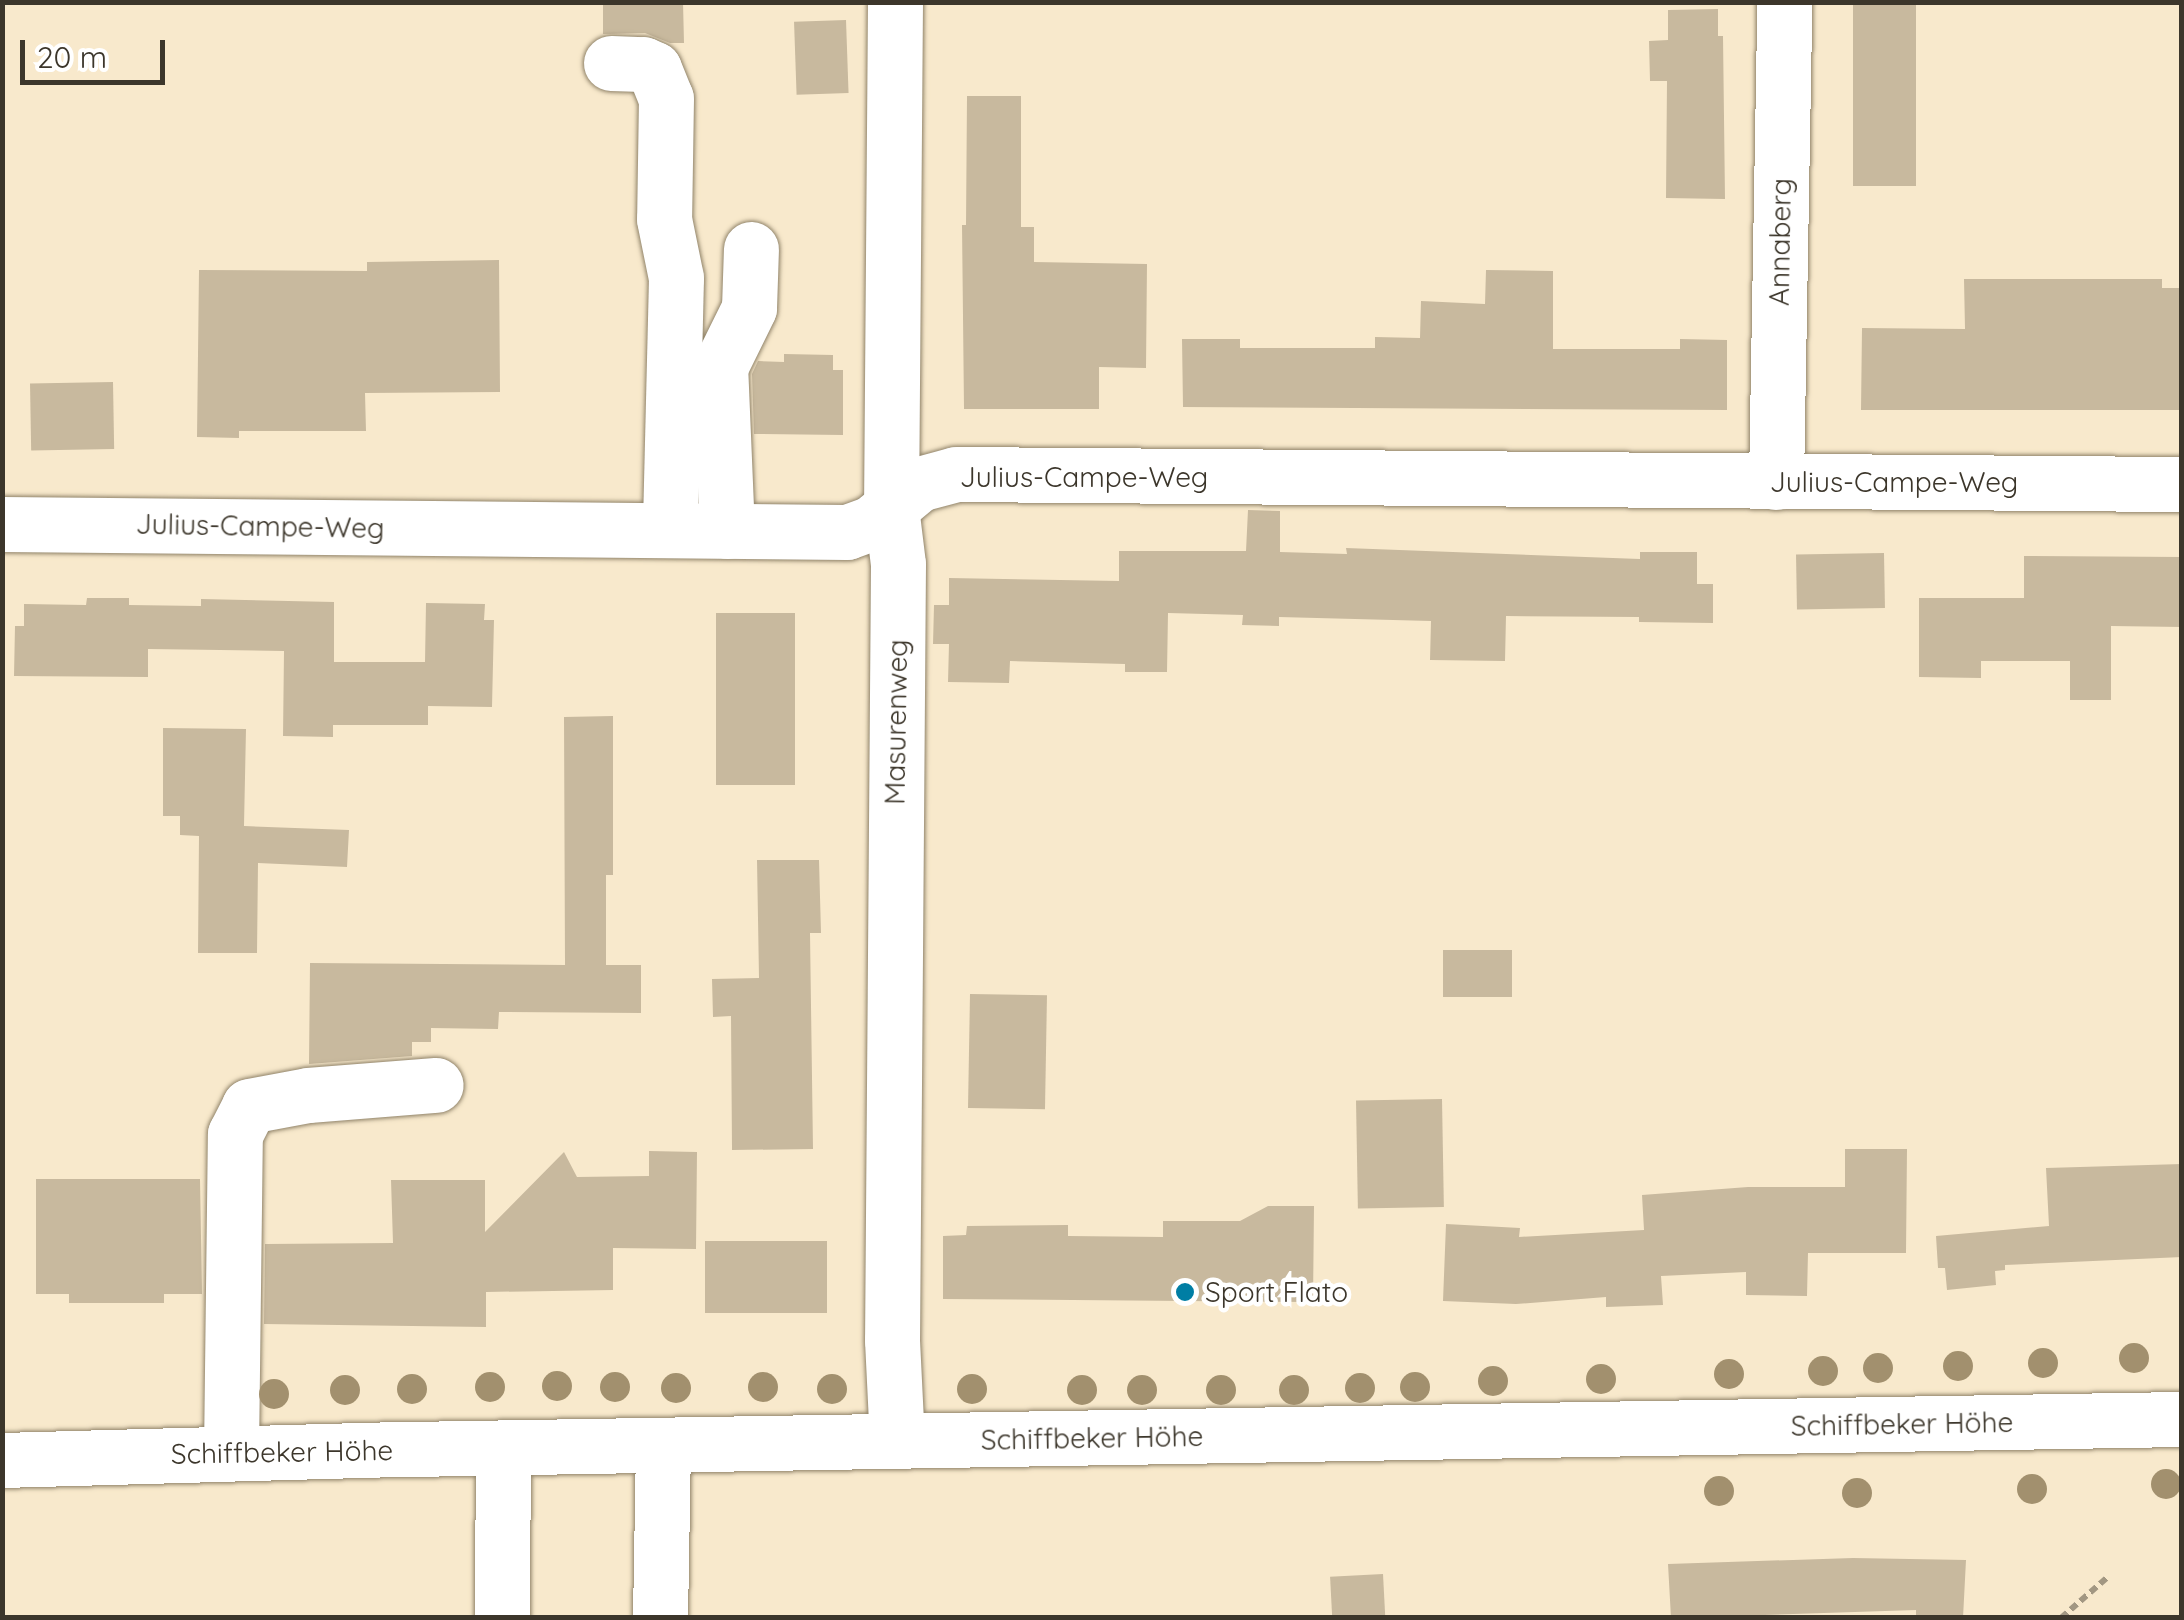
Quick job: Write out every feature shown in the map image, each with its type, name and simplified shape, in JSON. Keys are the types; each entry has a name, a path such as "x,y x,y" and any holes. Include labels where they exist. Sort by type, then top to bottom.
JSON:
{"street":[{"name":"Masurenweg","path":"895,2 891,506 898,564 892,1300 897,1441"},
{"name":"Annaberg","path":"1776,482 1784,2"},
{"path":"611,63 643,64 654,69 666,98 664,219 676,278 670,530"},
{"path":"727,531 720,367 749,308 751,250"},
{"name":"Julius-Campe-Weg","path":"2,524 847,532 872,523 920,484 956,474 2182,484"},
{"path":"231,1452 235,1134 248,1106 308,1095 436,1086"},
{"name":"Schiffbeker Höhe","path":"2,1460 231,1452 2182,1420"},
{"path":"660,1618 663,1445"},
{"path":"502,1618 503,1448"}],"path":[{"path":"2061,1618 2108,1576"}],"building":[{"path":"603,2 683,2 684,43 670,43 645,33 603,34"},
{"path":"1853,2 1916,2 1916,186 1853,186"},
{"path":"1718,9 1718,36 1723,36 1725,199 1666,198 1667,81 1650,81 1649,41 1668,40 1668,10"},
{"path":"846,20 849,93 797,95 794,22"},
{"path":"967,96 1021,96 1021,227 1034,227 1034,262 1147,264 1146,368 1099,367 1099,409 964,409 962,225 966,225"},
{"path":"499,260 500,392 365,393 366,431 239,431 239,438 197,437 199,270 367,271 367,262"},
{"path":"1486,270 1553,271 1553,349 1680,349 1680,339 1727,340 1727,410 1183,407 1182,339 1240,339 1240,348 1375,348 1375,337 1420,338 1421,301 1485,304"},
{"path":"1964,279 2162,279 2162,288 2182,288 2182,410 1861,410 1862,328 1965,329"},
{"path":"784,354 833,355 833,370 843,370 843,435 754,434 752,374 758,361 784,362"},
{"path":"113,382 114,449 31,450 30,383"},
{"path":"1248,510 1280,511 1280,552 1347,554 1346,548 1640,559 1640,552 1697,552 1697,584 1713,584 1713,623 1639,622 1639,617 1506,616 1505,661 1430,660 1431,621 1279,617 1279,626 1242,625 1243,615 1168,613 1167,672 1125,672 1125,664 1010,661 1009,683 948,682 949,644 933,644 934,605 949,605 949,578 1119,581 1119,551 1246,551"},
{"path":"1884,553 1885,608 1797,610 1796,555"},
{"path":"2024,556 2182,557 2182,627 2111,626 2111,700 2070,700 2070,661 1981,661 1981,678 1919,677 1919,598 2024,598"},
{"path":"87,598 129,598 129,605 201,606 201,599 334,602 334,662 425,662 426,603 485,604 484,620 494,620 492,707 428,706 428,725 333,725 333,737 283,736 284,651 148,649 148,677 14,676 15,626 24,626 24,604 86,605"},
{"path":"716,613 795,613 795,785 716,785"},
{"path":"613,716 613,875 606,875 606,965 641,965 641,1013 499,1012 498,1029 431,1028 431,1042 412,1042 412,1056 309,1064 310,963 565,965 564,717"},
{"path":"163,728 246,729 244,826 349,830 347,867 258,863 257,953 198,953 199,836 180,835 180,816 163,816"},
{"path":"757,860 819,860 821,933 810,933 813,1149 732,1150 731,1016 713,1017 712,979 759,978"},
{"path":"1443,950 1512,950 1512,997 1443,997"},
{"path":"970,994 1047,995 1045,1109 968,1108"},
{"path":"1442,1099 1444,1207 1358,1208 1356,1101"},
{"path":"1845,1149 1907,1149 1906,1253 1808,1253 1807,1296 1746,1295 1746,1272 1661,1276 1663,1305 1606,1307 1606,1297 1516,1304 1443,1301 1446,1224 1520,1228 1519,1237 1644,1230 1642,1195 1748,1187 1845,1187"},
{"path":"649,1151 697,1152 696,1249 613,1248 613,1290 486,1292 486,1327 264,1324 265,1244 393,1243 391,1180 485,1180 485,1232 564,1152 577,1177 649,1176"},
{"path":"2182,1164 2182,1257 2005,1265 2005,1270 1995,1271 1996,1285 1947,1290 1945,1268 1938,1268 1936,1236 2049,1226 2046,1168"},
{"path":"36,1179 200,1179 202,1294 164,1294 164,1303 69,1303 69,1294 36,1294"},
{"path":"1268,1206 1314,1206 1313,1302 943,1299 943,1236 966,1235 967,1226 1068,1225 1068,1236 1163,1237 1163,1221 1240,1221"},
{"path":"705,1241 827,1241 827,1313 705,1313"},
{"path":"1853,1558 1966,1560 1963,1618 1916,1618 1916,1610 1671,1618 1668,1564"},
{"path":"1383,1574 1385,1618 1332,1618 1330,1577"}],"place":[{"name":"Sport Flato","path":"1185,1292"}]}
